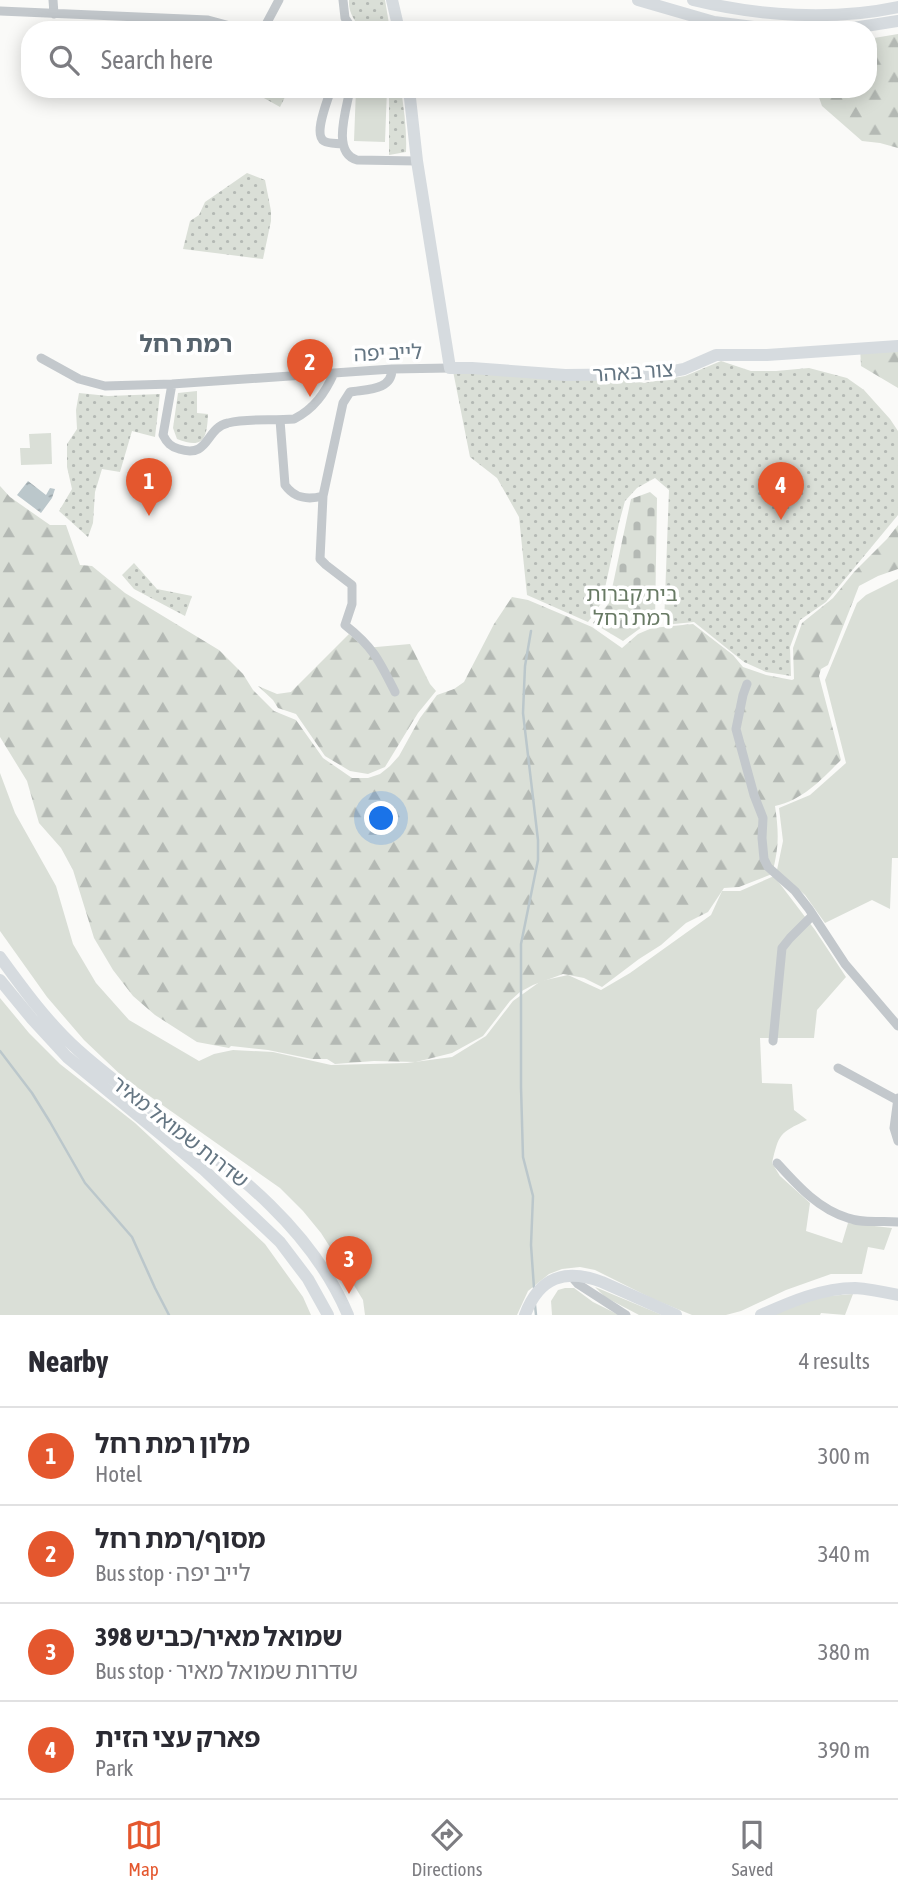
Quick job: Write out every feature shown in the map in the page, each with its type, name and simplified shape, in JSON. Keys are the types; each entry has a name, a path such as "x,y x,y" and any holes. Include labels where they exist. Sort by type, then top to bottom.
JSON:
{"main road":[{"path":"392,0 397,21"},
{"path":"638,0 711,21"},
{"path":"693,0 728,8 813,15 898,7"},
{"path":"877,24 898,21"},
{"path":"410,98 417,161 450,368"},
{"name":"צור באהר","path":"450,368 565,375 659,374 684,369 716,355 767,355 898,346"},
{"name":"שדרות שמואל מאיר","path":"0,957 45,1016 79,1050 247,1184 285,1220 324,1268 348,1315"},
{"name":"שדרות שמואל מאיר","path":"0,980 38,1027 67,1057 203,1168 280,1242 308,1279 328,1315"},
{"path":"528,1313 537,1292 543,1286 570,1275 602,1282 676,1315"},
{"path":"761,1315 787,1303 832,1291 854,1288 898,1295"}],"street":[{"path":"53,0 54,14"},
{"path":"268,21 279,0"},
{"path":"343,0 347,21"},
{"path":"0,11 212,21"},
{"path":"328,98 320,136 322,140 342,144"},
{"path":"349,98 342,144 348,156 357,160 417,161"},
{"name":"לייב יפה","path":"41,358 79,379 106,386 450,368"},
{"path":"392,369 388,383 377,388 350,392 343,403 323,496 320,559 352,585 352,604 345,625 373,652 395,692"},
{"path":"172,384 163,435 170,446 192,452 201,449 220,425 294,419 303,414 314,406 328,387 334,373"},
{"path":"280,420 285,485 290,493 300,497 311,499 323,496"},
{"path":"747,684 736,729 763,818 762,838 768,867 795,891 845,964 898,1026"},
{"path":"773,1041 782,948 813,915"},
{"path":"838,1068 897,1098 894,1128 898,1141"},
{"path":"777,1163 801,1190 848,1218 898,1222"},
{"path":"570,1275 626,1315"}],"green space":[{"path":"349,0 385,0 388,21 356,21"},
{"path":"898,34 898,148 862,141 822,106 819,98 877,98 877,38"},
{"path":"264,98 284,98 280,107"},
{"path":"356,98 387,98 385,142 354,141"},
{"path":"389,98 402,98 406,152 389,155"},
{"path":"247,173 265,180 271,211 263,259 183,249 190,221 199,215 205,202"},
{"path":"898,345 898,388 861,366 860,346"},
{"path":"721,361 751,371 809,368 847,378 864,390 898,431 898,515 826,602 800,620 790,647 791,676 766,672 744,662 694,622 664,625 669,490 655,478 637,488 625,501 602,602 588,622 527,595 519,517 497,478 470,457 453,371 613,376 644,383 685,376"},
{"path":"197,391 197,413 208,414 205,435 198,442 186,442 177,439 173,428 178,393"},
{"path":"79,393 108,396 160,394 155,437 132,431 120,472 102,469 95,492 93,523 88,537 59,511 72,489 67,467 67,444 77,429"},
{"path":"51,433 52,464 21,465 20,448 30,448 29,434"},
{"path":"0,486 10,497 50,525 66,525 80,565 92,566 125,593 219,650 274,711 296,720 323,758 352,778 368,778 380,774 399,756 420,718 437,695 464,682 494,624 512,597 528,600 592,627 622,648 638,634 652,628 693,624 733,655 743,667 792,680 793,648 802,623 833,598 898,525 898,569 859,586 828,665 821,669 819,676 841,760 803,794 775,806 778,840 772,874 739,887 724,888 708,912 686,923 661,945 602,987 584,978 563,974 520,992 483,1036 452,1053 416,1062 335,1064 327,1059 197,1042 155,1015 133,996 94,938 73,870 61,848 39,823 27,781 0,737"},
{"name":"בית קברות רמת רחל","path":"650,492 657,498 655,623 646,624 623,641 593,623 609,603 631,499"},
{"path":"134,563 157,589 192,596 185,616 134,589 122,575"},
{"path":"898,579 898,858 892,858 890,909 872,900 825,923 805,895 777,870 783,841 779,808 810,795 846,763 825,680 857,603 866,595"},
{"path":"349,634 365,648 410,644 436,691 418,713 385,767 368,774 350,771 325,756 296,714 278,708 258,686 277,694 291,692"},
{"path":"0,773 15,813 56,886 73,944 96,983 129,1020 199,1061 233,1050 273,1052 331,1065 407,1063 452,1057 486,1036 513,1001 541,981 568,975 601,990 630,973 711,915 722,891 740,891 774,876 846,977 817,1010 814,1038 760,1038 762,1083 792,1084 794,1110 807,1120 782,1135 772,1163 780,1176 810,1203 806,1231 842,1243 848,1223 892,1228 884,1250 868,1247 862,1274 831,1274 726,1315 692,1315 595,1270 580,1267 549,1274 528,1291 517,1315 365,1315 363,1300 321,1233 303,1211 280,1188 124,1078 84,1040 47,997 0,931"},
{"path":"0,998 60,1064 135,1123 265,1244 303,1297 311,1315 0,1315"},
{"path":"595,1287 662,1315 639,1315 605,1297"},
{"path":"574,1288 593,1302 619,1315 552,1315 551,1301 558,1290"},
{"path":"853,1294 845,1315 771,1315 817,1297"}],"water":[{"path":"28,481 46,495 50,488 55,489 41,513 17,495"}],"waterway":[{"path":"531,631 525,666 523,713 538,860 521,944 521,1087 523,1157 533,1196 531,1245 534,1288"},
{"path":"0,1051 32,1093 85,1183 132,1237 169,1315"},
{"path":"535,1305 536,1315"}],"place":[{"name":"מסוף/רמת רחל","path":"310,397"},
{"name":"מלון רמת רחל","path":"149,516"},
{"name":"פארק עצי הזית","path":"781,520"},
{"name":"שמואל מאיר/כביש 398","path":"349,1294"}],"district":[{"name":"רמת רחל","path":"186,344"}]}
